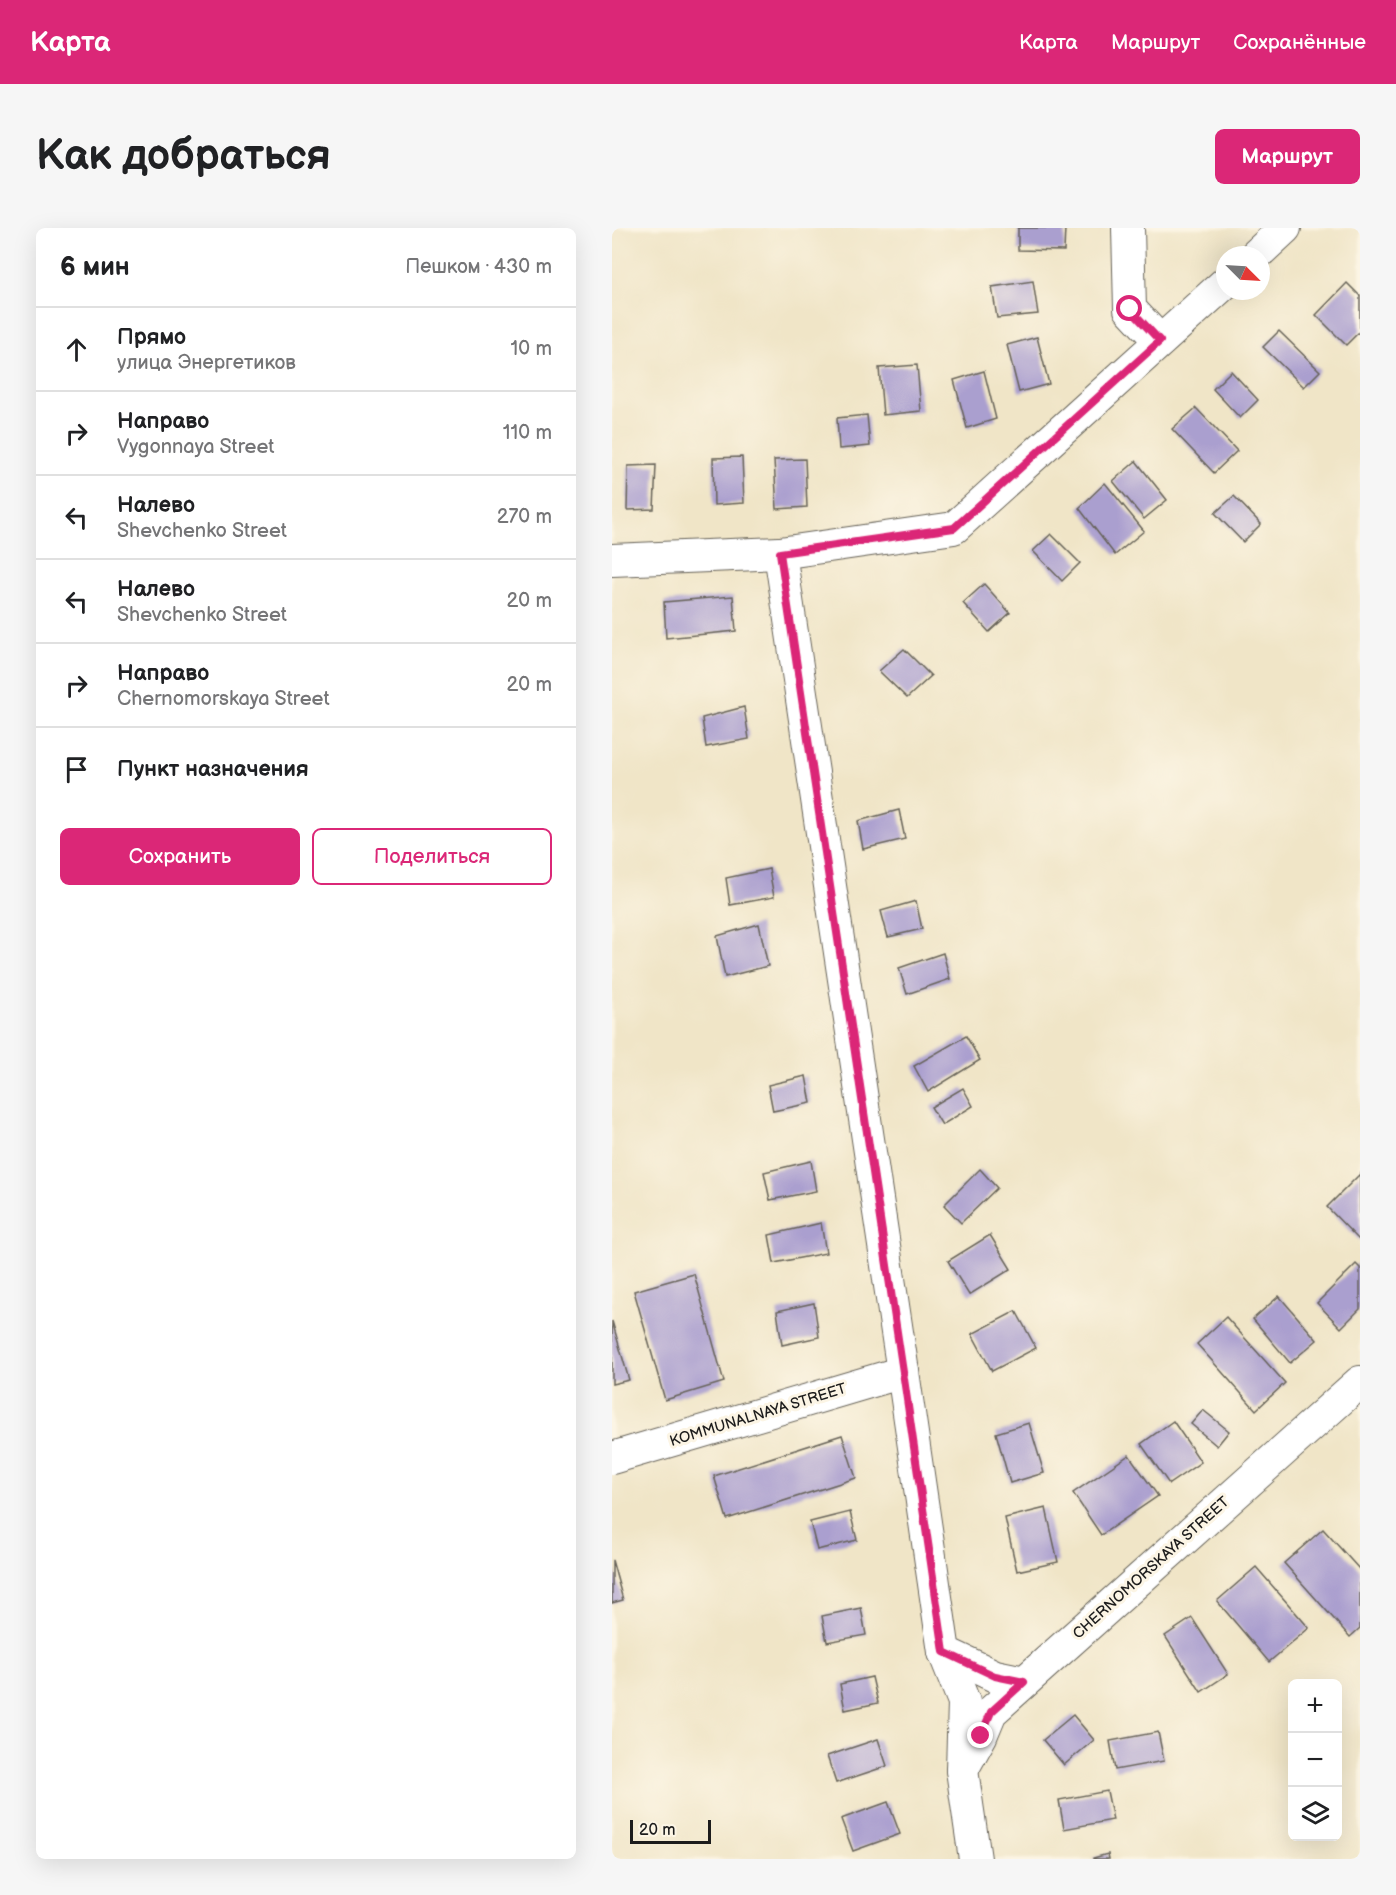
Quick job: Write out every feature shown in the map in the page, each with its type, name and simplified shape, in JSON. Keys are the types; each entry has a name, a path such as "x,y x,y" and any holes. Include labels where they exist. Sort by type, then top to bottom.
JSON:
{"street":[{"path":"1128,228 1130,309 1160,341"},
{"path":"1266,246 1285,228"},
{"path":"612,560 780,553 954,528 1216,291"},
{"path":"780,553 944,1652 964,1702 962,1770 975,1859"},
{"name":"KOMMUNALNAYA STREET","path":"612,1458 903,1372"},
{"name":"CHERNOMORSKAYA STREET","path":"962,1770 991,1712 1360,1382"},
{"path":"944,1652 995,1676 1024,1682"}],"building":[{"path":"1018,228 1065,228 1064,251 1018,250"},
{"path":"1033,281 1038,314 997,318 992,287"},
{"path":"1347,283 1360,296 1360,331 1346,345 1316,315"},
{"path":"1279,331 1320,371 1304,387 1263,347"},
{"path":"1037,337 1049,384 1019,392 1007,345"},
{"path":"917,365 921,411 883,415 879,368"},
{"path":"984,371 996,419 967,428 954,380"},
{"path":"1231,371 1258,400 1240,418 1213,389"},
{"path":"1196,408 1237,451 1214,473 1172,429"},
{"path":"867,415 870,446 839,449 837,418"},
{"path":"742,457 744,503 714,505 713,458"},
{"path":"805,459 807,507 777,509 774,460"},
{"path":"1136,461 1167,500 1144,519 1113,481"},
{"path":"656,465 654,509 627,510 628,466"},
{"path":"1105,483 1144,531 1115,555 1079,508"},
{"path":"1234,496 1261,524 1243,542 1215,513"},
{"path":"1051,534 1080,563 1062,581 1033,551"},
{"path":"984,584 1010,613 989,632 963,603"},
{"path":"733,596 736,631 666,638 664,602"},
{"path":"904,649 931,676 907,698 879,671"},
{"path":"744,707 749,739 706,747 702,718"},
{"path":"899,810 905,839 863,849 858,821"},
{"path":"769,869 774,897 730,905 726,878"},
{"path":"916,901 922,929 888,937 881,911"},
{"path":"759,924 768,966 725,977 717,936"},
{"path":"943,953 950,979 907,994 899,968"},
{"path":"966,1036 980,1060 928,1092 914,1066"},
{"path":"806,1076 811,1103 773,1111 768,1085"},
{"path":"963,1088 973,1106 942,1125 931,1107"},
{"path":"811,1161 816,1191 770,1200 764,1172"},
{"path":"980,1169 997,1188 961,1223 944,1205"},
{"path":"1360,1174 1360,1241 1327,1207"},
{"path":"821,1223 826,1253 774,1263 769,1235"},
{"path":"990,1235 1011,1269 969,1295 948,1261"},
{"path":"1356,1264 1360,1268 1360,1309 1341,1328 1317,1303"},
{"path":"694,1274 724,1382 665,1400 634,1291"},
{"path":"1279,1296 1317,1340 1290,1363 1253,1319"},
{"path":"814,1303 819,1337 782,1345 777,1311"},
{"path":"1016,1311 1036,1348 992,1371 972,1334"},
{"path":"1226,1317 1285,1383 1256,1410 1197,1344"},
{"path":"612,1321 629,1380 612,1384"},
{"path":"1203,1410 1229,1431 1217,1446 1191,1424"},
{"path":"1173,1421 1201,1462 1169,1484 1141,1444"},
{"path":"1029,1423 1044,1473 1010,1483 996,1433"},
{"path":"842,1435 856,1478 727,1519 714,1476"},
{"path":"1129,1455 1158,1496 1101,1535 1073,1493"},
{"path":"1046,1508 1058,1562 1017,1571 1005,1518"},
{"path":"850,1512 857,1540 817,1550 810,1522"},
{"path":"1323,1529 1360,1570 1360,1628 1350,1637 1284,1563"},
{"path":"612,1560 623,1600 612,1603"},
{"path":"1256,1567 1309,1628 1269,1662 1217,1601"},
{"path":"861,1608 866,1635 827,1642 822,1616"},
{"path":"1192,1618 1228,1674 1201,1692 1165,1636"},
{"path":"872,1677 878,1703 845,1710 840,1684"},
{"path":"1073,1715 1094,1740 1064,1765 1043,1740"},
{"path":"1158,1732 1164,1761 1115,1770 1110,1741"},
{"path":"878,1739 887,1766 836,1783 827,1756"},
{"path":"1107,1791 1113,1820 1064,1829 1059,1800"},
{"path":"888,1802 900,1834 853,1851 841,1819"},
{"path":"1108,1854 1109,1859 1093,1859 1093,1858"}],"route":[{"path":"981,1736 991,1712 1024,1682 995,1676 944,1652 780,553 954,528 1160,341 1130,309"}]}
